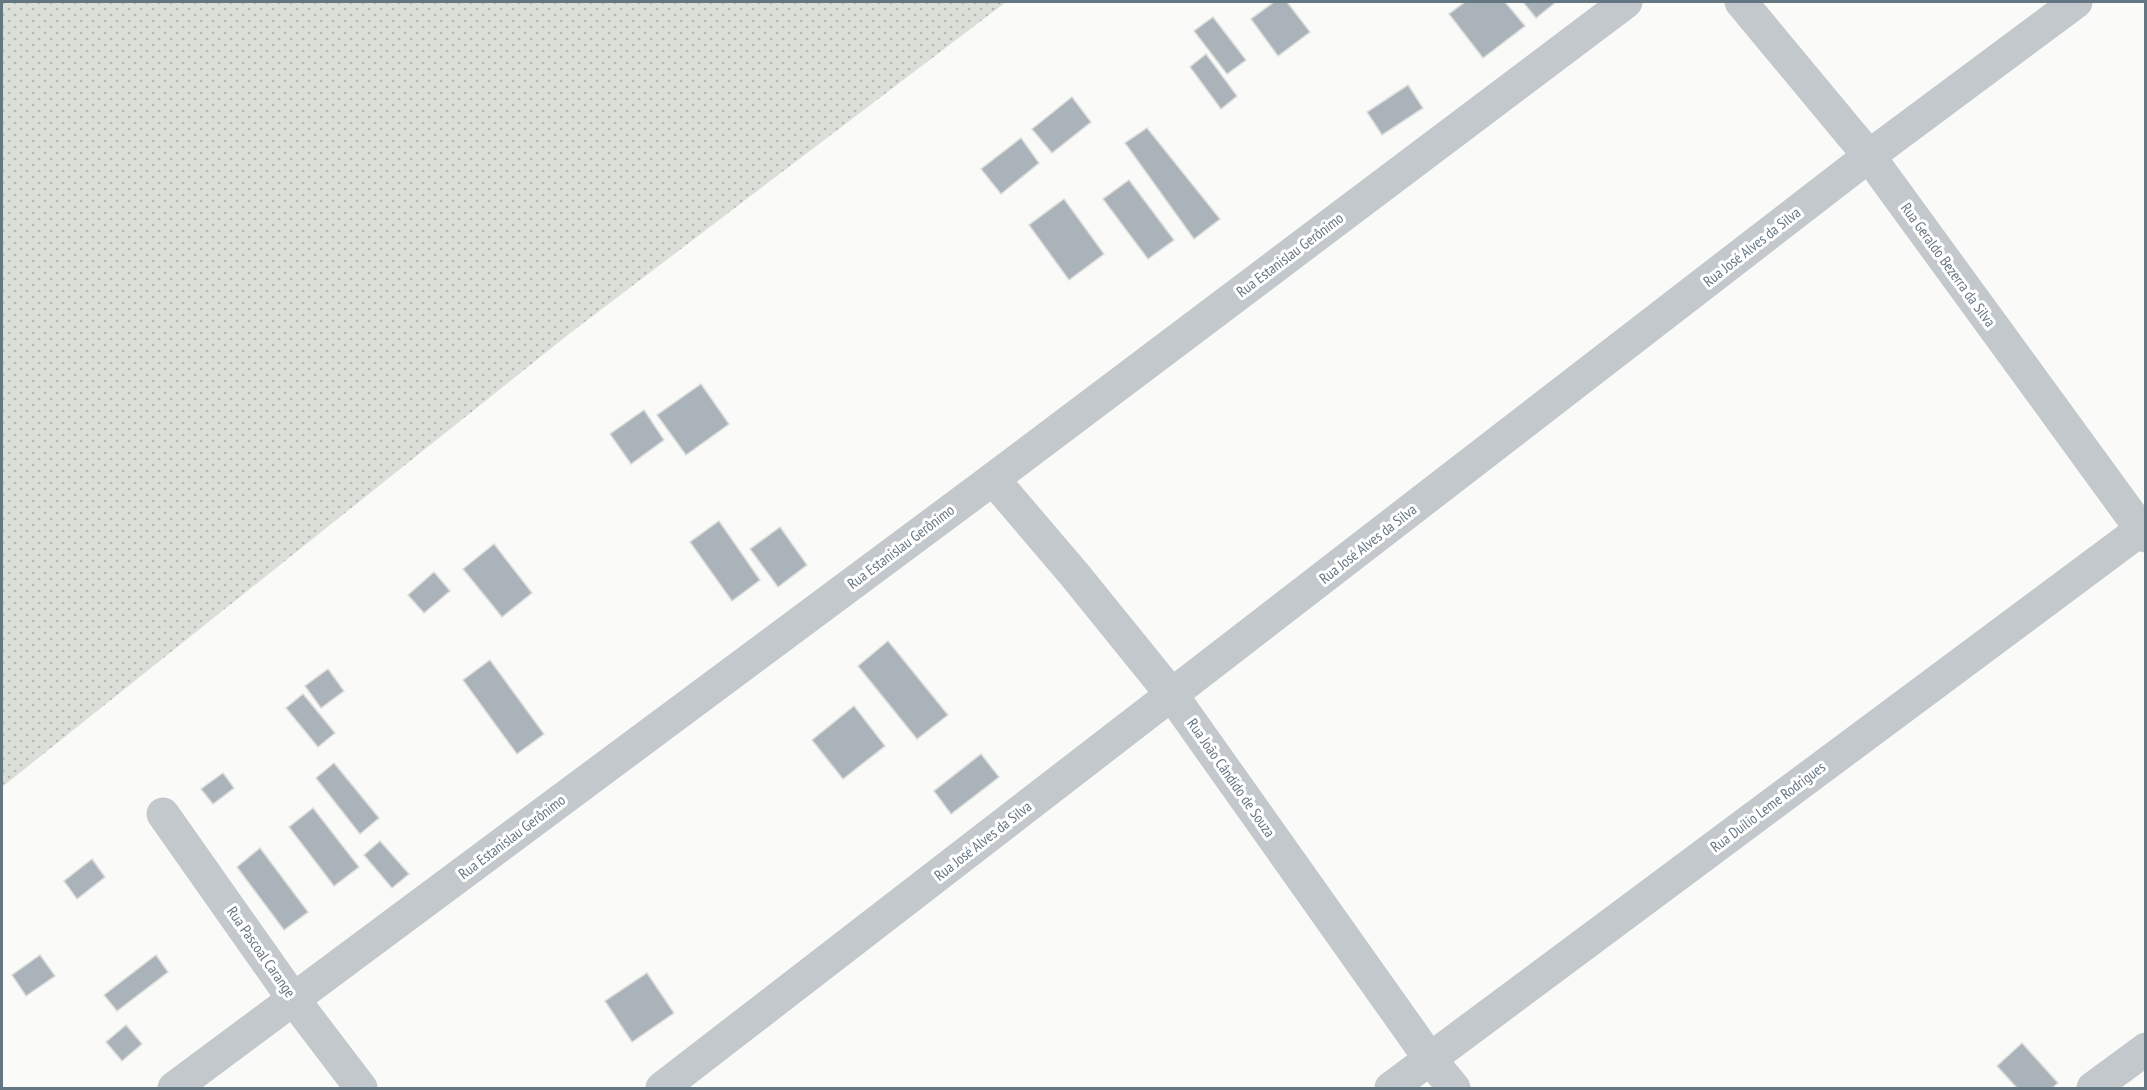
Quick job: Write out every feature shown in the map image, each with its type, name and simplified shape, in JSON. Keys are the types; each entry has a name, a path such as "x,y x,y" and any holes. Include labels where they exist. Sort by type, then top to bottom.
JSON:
{"street":[{"name":"Rua Estanislau Gerônimo","path":"174,1089 993,479 1626,2"},
{"name":"Rua Geraldo Bezerra da Silva","path":"1741,2 1869,156 2144,530"},
{"name":"Rua José Alves da Silva","path":"662,1089 1869,156 2076,2"},
{"name":"Rua João Cândido de Souza","path":"993,479 1172,695 1430,1059 1454,1089"},
{"name":"Rua Duílio Leme Rodrigues","path":"1391,1089 2144,530"},
{"name":"Rua Pascoal Carange","path":"163,814 294,1000 361,1089"},
{"path":"2093,1089 2145,1049"}],"shaded area":[{"path":"2,2 1006,2 569,334 2,787"}],"building":[{"path":"1274,2 1287,2 1310,32 1278,56 1251,19"},
{"path":"1465,2 1505,2 1525,26 1483,58 1449,14"},
{"path":"1523,2 1556,2 1536,18"},
{"path":"1213,17 1246,60 1227,74 1194,31"},
{"path":"1206,54 1237,96 1221,109 1190,67"},
{"path":"1408,85 1423,108 1382,135 1367,112"},
{"path":"1072,97 1091,122 1052,153 1032,129"},
{"path":"1147,128 1220,219 1194,239 1125,143"},
{"path":"1021,138 1039,163 1001,194 981,169"},
{"path":"1129,180 1174,240 1148,259 1103,199"},
{"path":"1064,199 1104,254 1069,280 1029,225"},
{"path":"701,384 729,424 686,455 657,415"},
{"path":"644,410 664,440 631,464 610,434"},
{"path":"719,521 760,580 732,601 690,542"},
{"path":"780,527 807,565 778,587 750,549"},
{"path":"494,544 532,593 502,617 463,569"},
{"path":"434,572 450,591 424,613 408,595"},
{"path":"888,641 948,715 917,739 858,666"},
{"path":"490,660 544,734 517,754 463,680"},
{"path":"328,669 344,691 321,708 305,686"},
{"path":"303,694 335,733 318,747 286,708"},
{"path":"854,706 885,746 843,779 812,740"},
{"path":"981,754 999,777 951,814 934,791"},
{"path":"334,763 379,818 360,834 316,778"},
{"path":"223,773 234,788 213,804 201,789"},
{"path":"313,808 359,867 334,886 289,827"},
{"path":"380,841 409,874 392,888 364,855"},
{"path":"260,848 308,912 284,930 237,867"},
{"path":"92,859 105,877 77,899 64,881"},
{"path":"40,955 55,976 26,996 12,975"},
{"path":"156,955 168,972 117,1011 104,995"},
{"path":"647,973 674,1013 632,1042 605,1001"},
{"path":"126,1025 142,1044 122,1061 106,1042"},
{"path":"2022,1043 2058,1083 2052,1088 2017,1088 1997,1066"}]}
